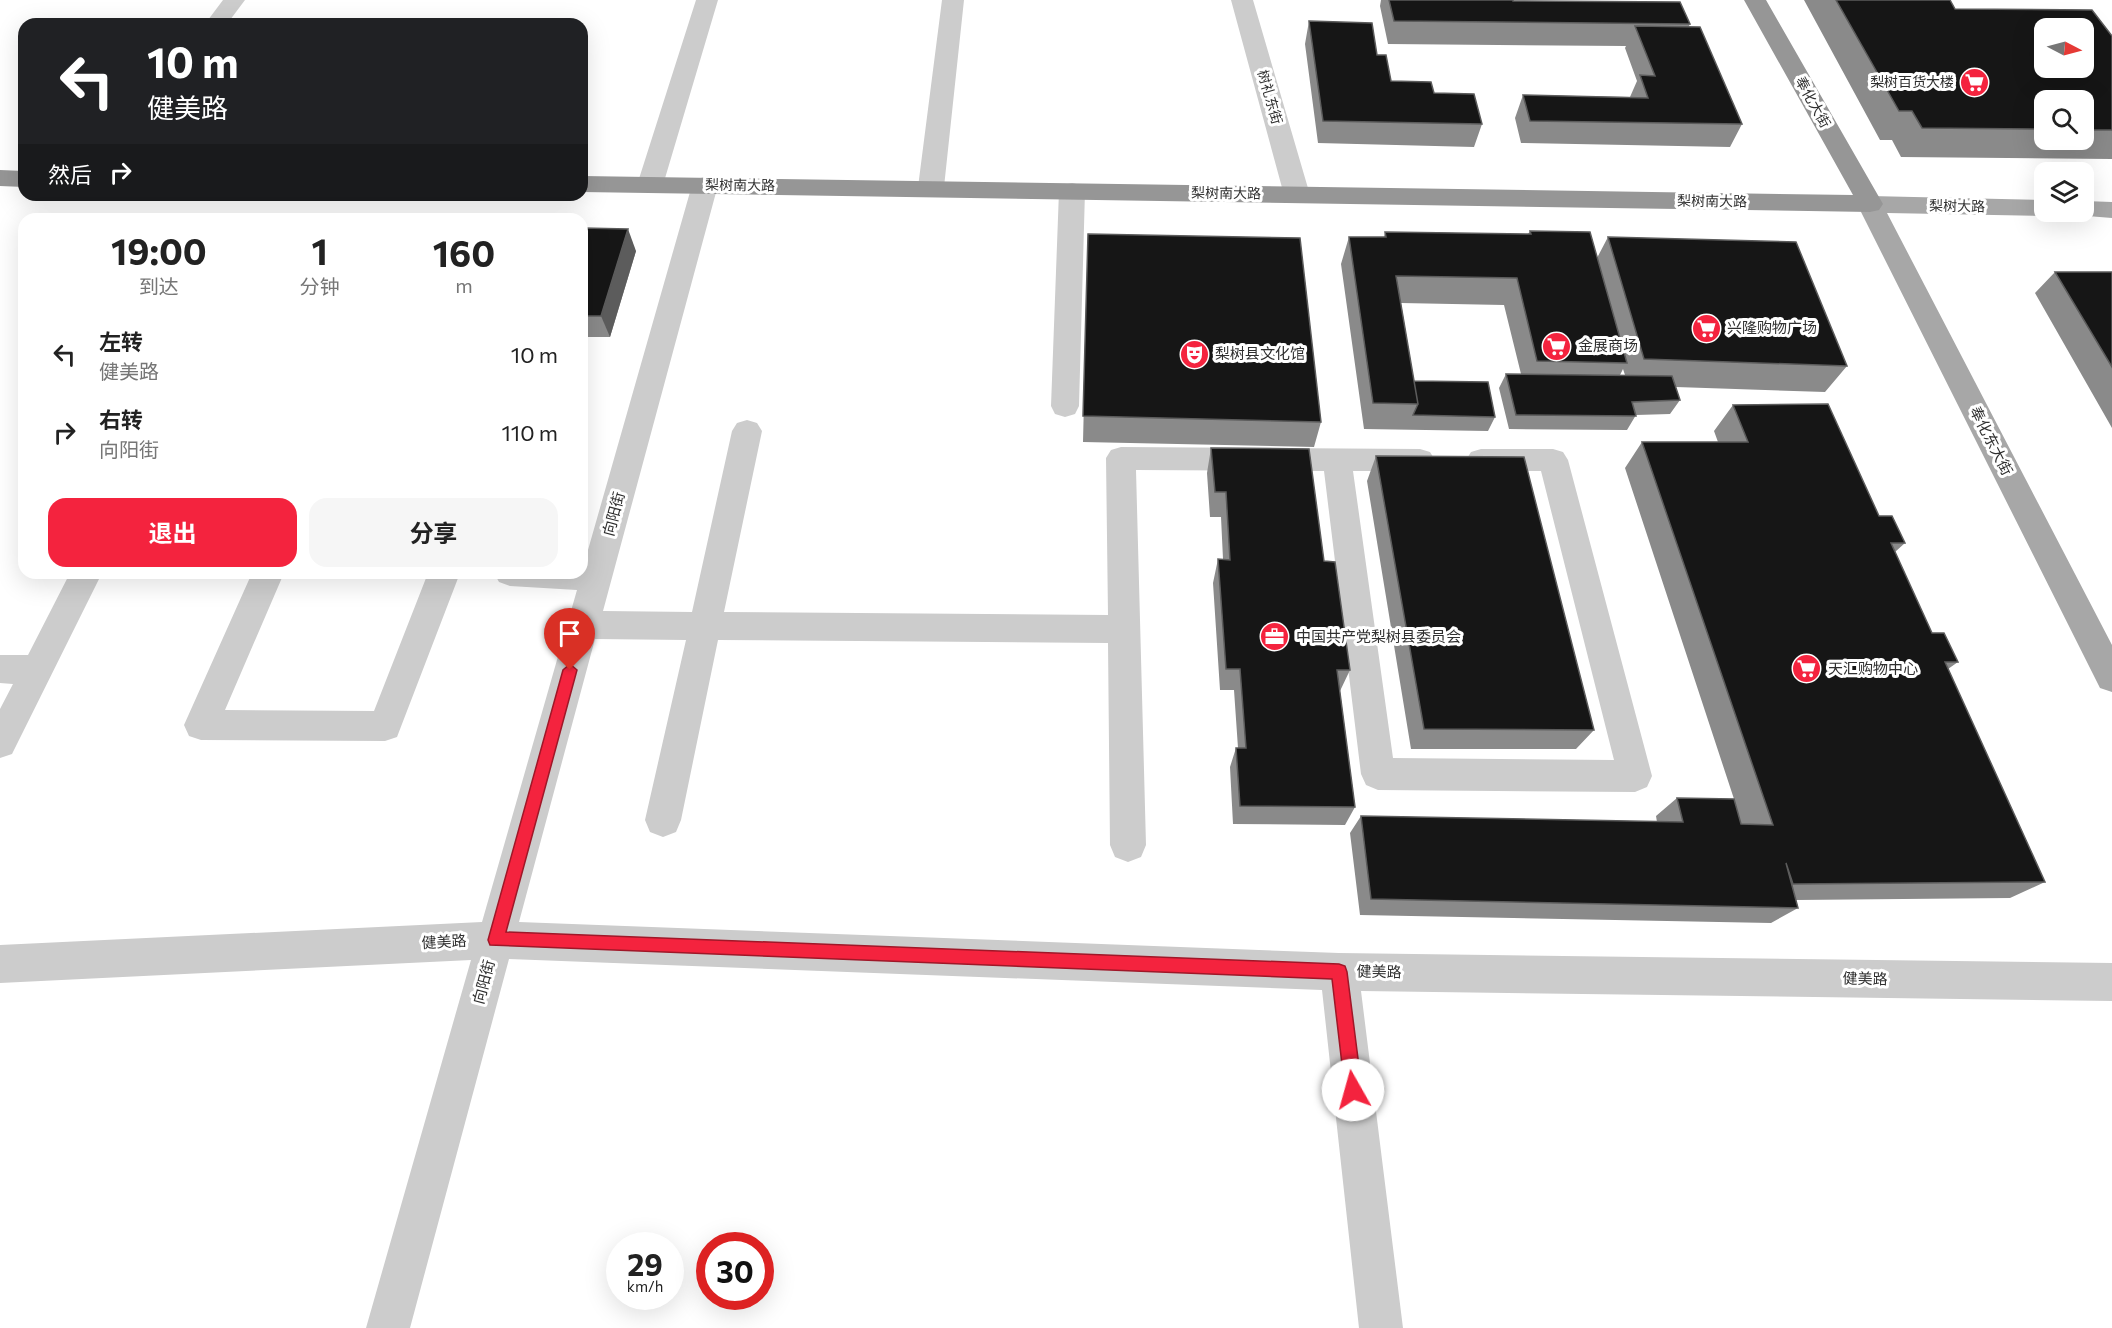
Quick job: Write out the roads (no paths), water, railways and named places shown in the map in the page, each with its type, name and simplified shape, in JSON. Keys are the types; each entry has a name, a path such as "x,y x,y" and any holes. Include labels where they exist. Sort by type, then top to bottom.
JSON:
{"highway":[{"name":"奉化大街","path":"1755,0 1870,204"},
{"path":"0,178 18,178"},
{"name":"梨树南大路","path":"588,184 931,187 1870,204"}],"main road":[{"name":"梨树大路","path":"1870,204 2034,208"},
{"name":"奉化东大街","path":"1870,204 2112,678"},
{"path":"2094,209 2112,210"}],"street":[{"path":"220,18 234,0"},
{"path":"650,184 707,0"},
{"path":"931,187 953,0"},
{"name":"树礼东街","path":"1242,0 1298,195"},
{"name":"向阳街","path":"388,1328 705,185"},
{"path":"1065,406 1072,190"},
{"path":"663,820 747,431"},
{"path":"1128,844 1121,458 1337,459 1553,460 1635,776 1378,774 1337,459"},
{"path":"588,578 596,578"},
{"path":"0,743 83,579"},
{"path":"265,579 201,725 385,726 442,579"},
{"path":"583,625 1124,629"},
{"path":"0,669 37,670"},
{"name":"健美路","path":"0,964 496,940 1339,972 2112,982"},
{"path":"1339,972 1381,1328"}],"place":[{"name":"梨树百货大楼","path":"1975,82"},
{"name":"兴隆购物广场","path":"1706,328"},
{"name":"金展商场","path":"1557,346"},
{"name":"梨树县文化馆","path":"1194,354"},
{"name":"中国共产党梨树县委员会","path":"1275,637"},
{"name":"天汇购物中心","path":"1807,669"}]}
